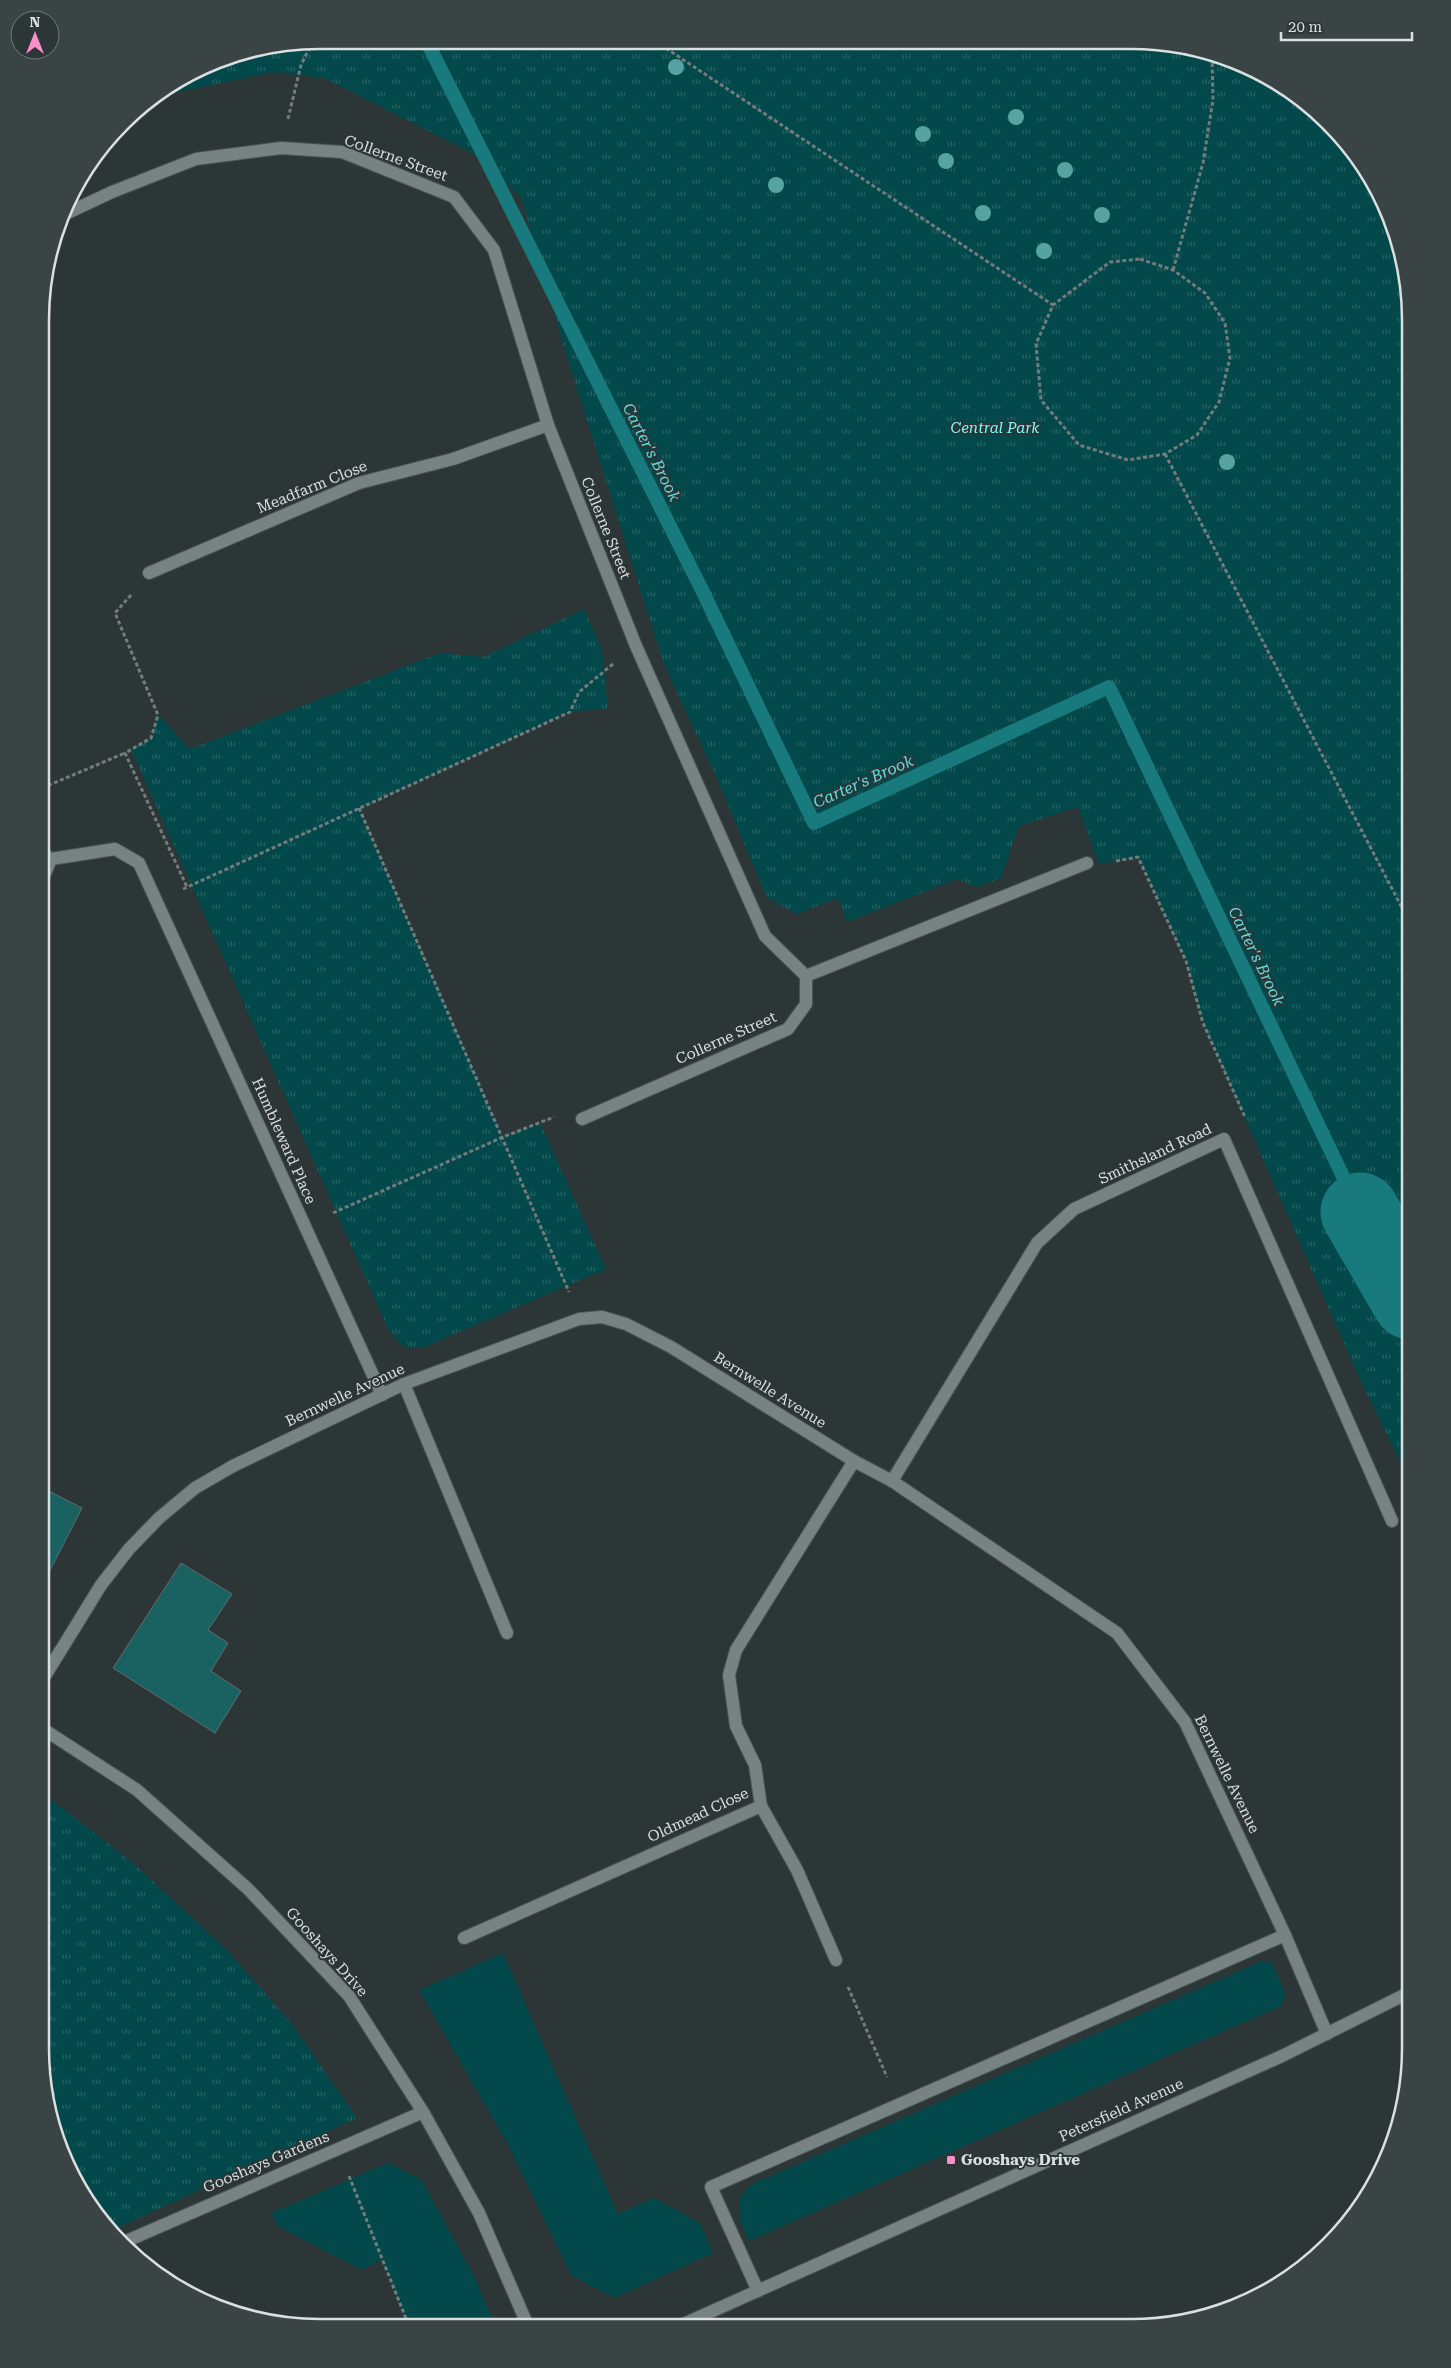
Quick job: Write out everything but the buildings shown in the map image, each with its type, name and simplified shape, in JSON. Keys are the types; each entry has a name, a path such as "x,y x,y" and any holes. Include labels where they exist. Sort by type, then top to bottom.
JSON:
{"street":[{"name":"Collerne Street","path":"71,212 112,192 196,159 281,148 342,152 454,197 494,250 548,425 636,646 765,936 806,976 806,1004 788,1029 582,1120"},
{"name":"Meadfarm Close","path":"149,573 359,483 453,459 548,425"},
{"name":"Humbleward Place","path":"49,856 115,849 139,863 158,900 382,1395"},
{"path":"806,976 1087,863"},
{"name":"Smithsland Road","path":"892,1481 1037,1242 1074,1209 1224,1139 1392,1521"},
{"name":"Bernwelle Avenue","path":"49,1669 101,1585 129,1550 159,1518 195,1488 233,1466 404,1384 579,1319 602,1317 626,1324 671,1346 854,1461 892,1481 1117,1633 1185,1722 1285,1936 1327,2034"},
{"path":"404,1384 507,1633"},
{"name":"Oldmead Close","path":"464,1938 761,1806 755,1765 736,1726 729,1675 736,1650 854,1461"},
{"name":"Gooshays Drive","path":"49,1733 137,1790 248,1889 349,1996 423,2112 479,2213 525,2319"},
{"path":"761,1806 797,1870 836,1960"},
{"path":"758,2292 711,2187 1285,1936"},
{"name":"Petersfield Avenue","path":"696,2319 1327,2034 1402,1996"},
{"name":"Gooshays Gardens","path":"128,2240 423,2112"}],"path":[{"path":"281,148 301,66 309,49"},
{"path":"667,49 1054,305"},
{"path":"1173,270 1203,163 1213,100 1212,61"},
{"path":"1140,259 1173,270 1205,292 1225,323 1230,358 1220,402 1197,435 1165,454 1128,460 1079,445 1041,400 1036,344 1054,305 1110,262 1140,259"},
{"path":"1165,454 1402,908"},
{"path":"49,785 125,752 151,738 158,715 115,613 149,573"},
{"path":"158,900 570,712 579,692 636,646"},
{"path":"125,752 187,887"},
{"path":"359,808 503,1137 579,1319"},
{"path":"304,1226 503,1137 571,1109 582,1120"},
{"path":"836,1960 900,2105"},
{"path":"339,2149 381,2259 407,2319"}],"green space":[{"name":"Central Park","path":"302,49 1149,49 1202,58 1235,69 1282,94 1310,116 1335,141 1357,169 1382,216 1393,249 1402,302 1402,1466 1357,1373 1203,1023 1186,961 1138,857 1099,864 1078,807 1019,826 1001,878 977,887 957,879 847,922 838,898 797,914 767,898 721,788 663,662 566,354 521,197 472,153 324,78 274,72 169,94 216,69 232,63 267,54"},
{"path":"584,609 602,650 608,708 570,712 359,808 503,1137 540,1123 606,1269 422,1348 403,1347 388,1329 131,749 151,738 158,715 190,749 440,653 483,657"},
{"path":"49,1800 134,1864 226,1949 291,2023 357,2118 117,2228 94,2199 69,2152 58,2119 51,2084 49,2066"},
{"path":"503,1953 618,2214 654,2198 700,2223 713,2253 614,2298 571,2275 507,2143 419,1990"},
{"path":"1262,1961 1272,1963 1286,1994 1281,2006 749,2241 740,2222 739,2198 752,2184"},
{"path":"388,2163 421,2179 475,2278 492,2319 406,2319 381,2259 362,2270 279,2227 271,2213"}],"waterway":[{"name":"Carter's Brook","path":"431,49 702,590 814,823 1109,687 1360,1212"},
{"path":"1360,1212 1402,1284"}],"place":[{"name":"Gooshays Drive","path":"951,2160"}]}
